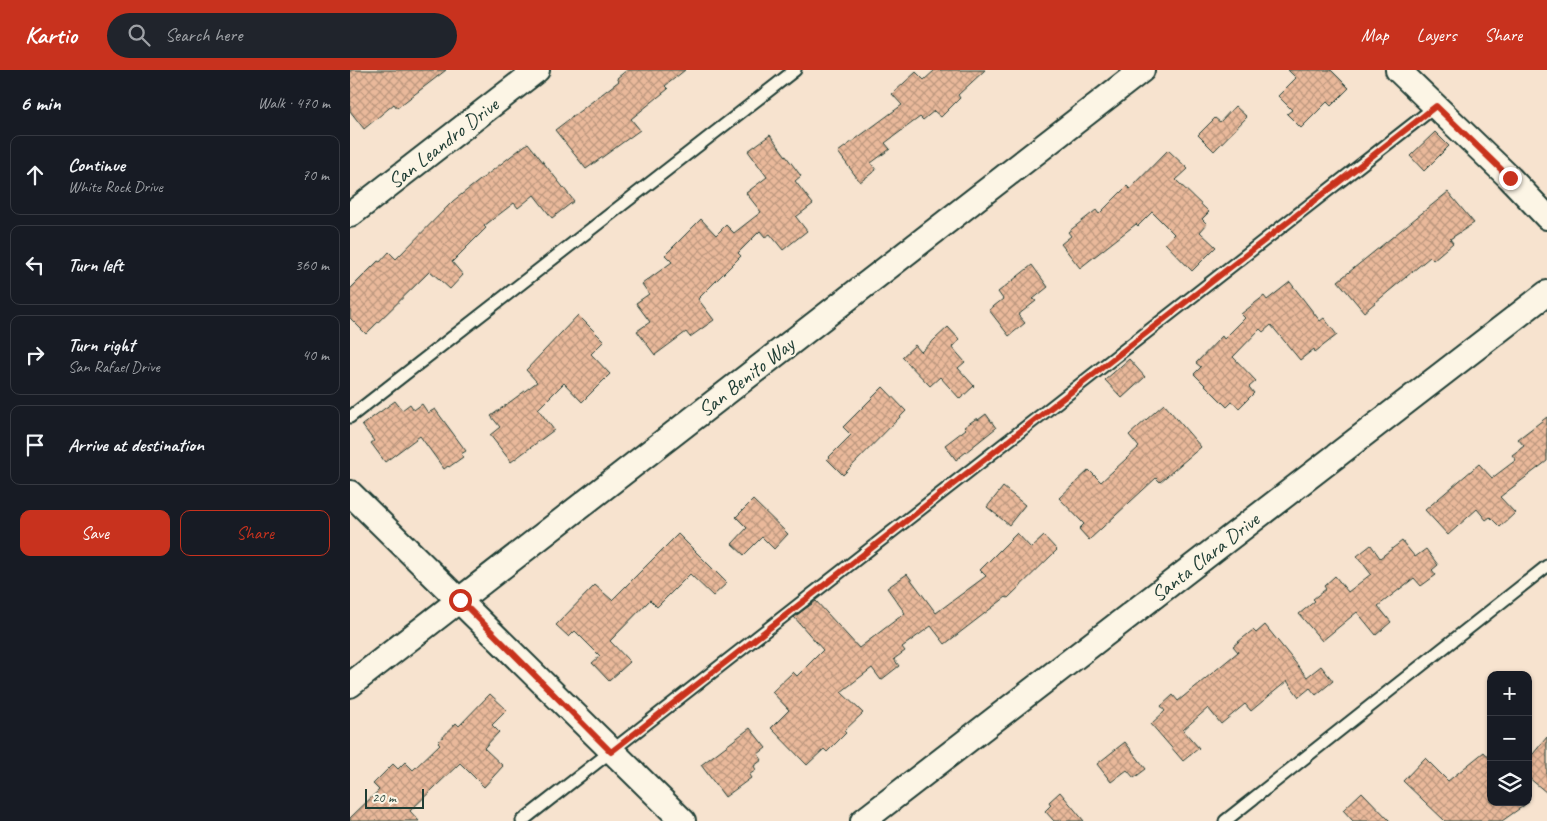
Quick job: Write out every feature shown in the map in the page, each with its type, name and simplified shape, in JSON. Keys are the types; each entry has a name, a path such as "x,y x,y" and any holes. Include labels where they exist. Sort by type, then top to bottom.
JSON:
{"street":[{"name":"San Leandro Drive","path":"350,215 537,70"},
{"name":"San Benito Way","path":"350,685 1142,70"},
{"path":"1398,70 1547,216"},
{"name":"Santa Clara Drive","path":"862,821 1547,293"},
{"path":"350,493 682,821"}],"lane":[{"path":"350,417 794,70"},
{"path":"522,821 1436,106"},
{"path":"1225,821 1547,566"}],"building":[{"path":"350,70 446,70 397,108 394,104 364,129 350,111"},
{"path":"627,70 685,70 665,86 668,89 631,119 640,130 586,169 555,130 619,81 617,78"},
{"path":"935,70 985,70 958,95 960,98 941,117 934,111 923,120 920,117 885,143 890,149 871,163 876,170 860,182 838,152 902,105 892,94 916,72 924,80"},
{"path":"1288,70 1331,70 1349,88 1331,106 1327,102 1301,128 1287,114 1292,110 1278,96 1296,78"},
{"path":"1235,106 1247,117 1214,151 1198,135 1215,118 1220,122"},
{"path":"1435,132 1449,146 1424,171 1410,156"},
{"path":"770,135 801,176 795,181 813,204 796,217 807,231 783,250 770,234 765,237 760,231 738,253 741,256 698,299 714,320 690,337 686,332 655,355 637,331 650,322 636,303 649,294 642,284 672,262 665,255 701,219 716,235 726,225 734,233 761,212 746,193 767,177 748,151"},
{"path":"528,143 574,201 552,218 534,195 518,208 514,203 484,226 486,228 452,262 463,275 450,289 430,271 366,334 350,318 350,289 389,252 396,259 453,201"},
{"path":"1168,150 1188,169 1176,180 1209,212 1202,219 1207,224 1200,232 1216,247 1192,271 1165,243 1174,234 1152,212 1138,226 1136,224 1080,268 1061,244 1071,236 1068,232 1096,210 1099,214 1127,186 1130,189"},
{"path":"1448,192 1474,223 1450,239 1453,243 1433,260 1430,257 1364,312 1338,281"},
{"path":"1032,265 1048,287 1033,299 1036,301 1018,315 1025,323 1009,336 989,310 1003,299 998,292"},
{"path":"1290,282 1320,321 1324,318 1337,335 1315,352 1314,349 1300,360 1271,325 1263,332 1260,329 1233,357 1256,381 1249,387 1254,393 1239,408 1232,402 1227,407 1194,374 1201,367 1196,363 1222,336 1224,339 1245,318 1241,314 1264,296 1267,300"},
{"path":"578,315 604,341 591,354 610,374 582,402 564,383 538,409 554,430 511,462 490,435 500,427 491,416 537,382 526,370"},
{"path":"948,327 960,340 952,347 965,362 958,368 974,386 960,399 940,377 930,386 902,357 915,345 921,352"},
{"path":"1129,359 1145,377 1122,398 1105,380"},
{"path":"883,387 906,411 843,475 827,459 851,435 843,427"},
{"path":"395,401 402,410 410,404 414,410 422,404 428,413 435,409 466,451 461,454 463,457 444,469 420,436 385,462 371,443 374,441 362,425"},
{"path":"1164,404 1201,447 1160,482 1156,478 1089,540 1079,529 1084,524 1059,498 1089,470 1101,482 1139,447 1129,435"},
{"path":"986,414 996,428 956,460 945,445 966,429 964,427"},
{"path":"1547,417 1547,461 1500,497 1515,513 1500,527 1490,517 1486,520 1477,509 1448,535 1425,510 1479,464 1492,478 1516,460 1512,455 1524,446 1518,439"},
{"path":"1003,487 1025,505 1009,525 987,507"},
{"path":"753,500 788,534 774,549 762,537 744,555 732,544 747,528 736,517"},
{"path":"1017,533 1031,548 1044,536 1057,550 1008,598 1006,597 945,644 931,626 902,647 905,651 894,659 899,666 881,680 872,668 841,692 863,713 844,731 846,733 827,752 824,749 807,765 771,728 789,710 772,692 793,672 797,676 823,650 794,617 816,601 859,648 905,613 887,588 907,574 936,613 986,576 980,570"},
{"path":"678,534 727,583 713,596 690,574 657,607 650,600 610,641 630,662 609,681 592,663 600,656 575,631 569,637 556,625 595,585 612,600"},
{"path":"1402,541 1415,557 1426,549 1438,565 1432,570 1436,575 1421,586 1414,578 1378,606 1391,622 1376,635 1357,612 1322,641 1299,614 1315,601 1313,599 1326,589 1324,586 1335,576 1348,592 1371,574 1357,556 1371,545 1380,558"},
{"path":"1265,625 1307,677 1321,666 1333,681 1316,695 1310,688 1299,697 1287,681 1251,711 1245,704 1221,724 1208,708 1183,730 1199,748 1183,761 1151,724 1165,711 1161,706 1173,695 1178,701 1238,652 1233,646 1253,630 1256,633"},
{"path":"490,694 507,710 492,725 499,732 484,748 503,766 484,787 460,763 410,811 419,821 350,821 350,818 379,790 373,784 393,764 398,769 405,762 413,770 440,744 438,742 456,723 459,726"},
{"path":"750,728 766,748 758,754 762,760 754,766 756,770 749,775 751,778 725,797 701,765"},
{"path":"1547,737 1547,793 1532,780 1532,755"},
{"path":"1125,742 1146,769 1134,778 1127,770 1111,782 1097,764"},
{"path":"1484,752 1487,755 1487,806 1523,806 1502,821 1445,821 1403,781 1425,758 1448,781"},
{"path":"1060,792 1084,821 1054,821 1045,811 1051,805 1049,802"},
{"path":"1362,792 1390,821 1353,821 1343,810"}],"route":[{"path":"460,600 611,752 1436,106 1510,178"}]}
